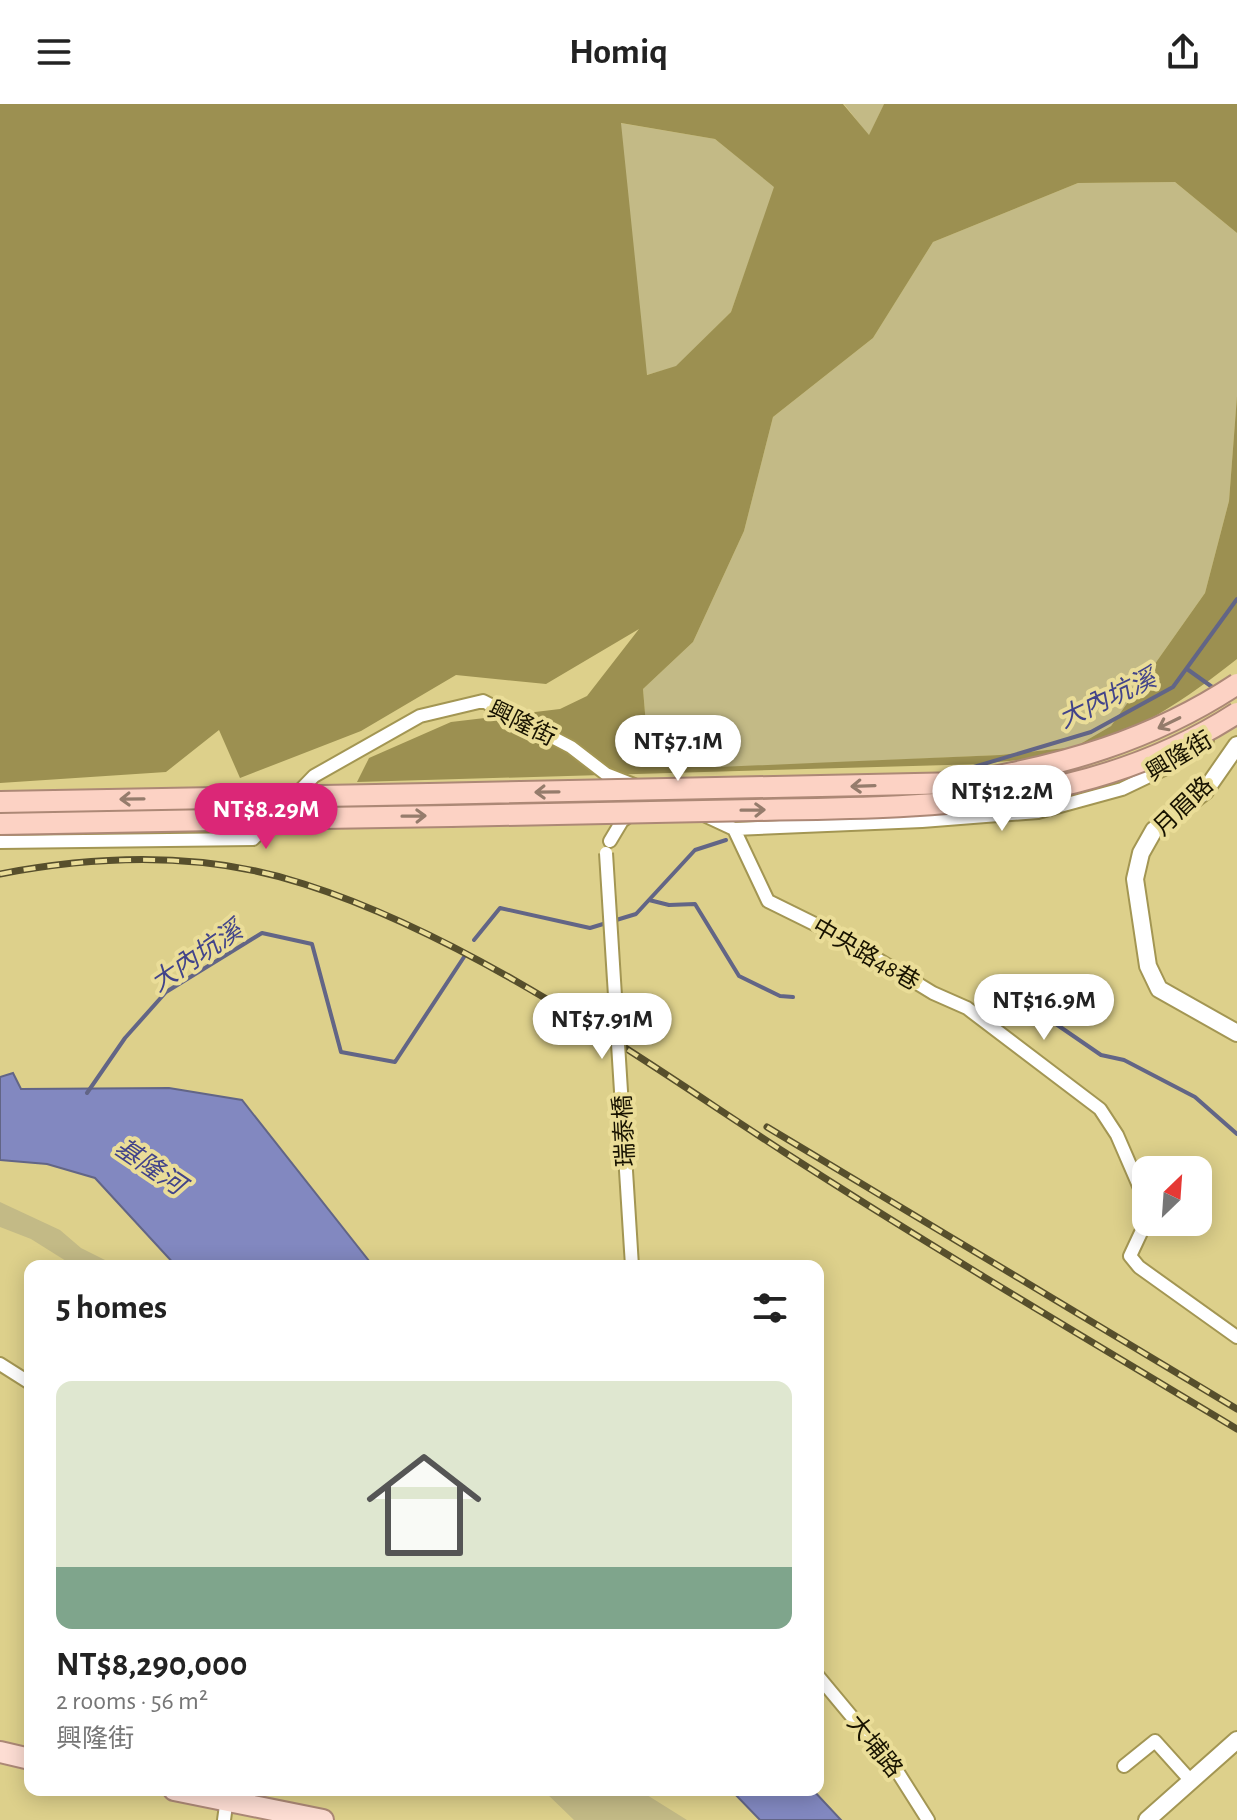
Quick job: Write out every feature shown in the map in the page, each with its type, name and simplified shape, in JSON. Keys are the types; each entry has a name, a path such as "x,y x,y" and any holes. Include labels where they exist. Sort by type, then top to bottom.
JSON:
{"highway":[{"path":"0,802 962,783 1047,768 1109,748 1164,726 1237,684"},
{"path":"0,824 965,803 1055,790 1119,770 1176,747 1237,713"}],"main road":[{"path":"0,1752 24,1758"},
{"path":"198,1796 323,1820"}],"street":[{"name":"興隆街","path":"0,842 253,839 314,776 420,716 483,701 571,747 606,774 673,800 734,829 922,821 1038,812 1122,789 1168,767 1237,721"},
{"name":"月眉路","path":"1237,745 1205,791 1154,830 1141,853 1135,879 1148,966 1159,989 1237,1033"},
{"path":"606,774 608,847"},
{"path":"608,847 622,821 645,805 673,800"},
{"name":"中央路48巷","path":"734,829 768,901 843,938 933,993 967,1008 1100,1109 1117,1135 1143,1195 1144,1226 1130,1256 1139,1267 1237,1337"},
{"name":"瑞泰橋","path":"608,847 632,1260"},
{"path":"0,1364 24,1379"},
{"name":"大埔路","path":"824,1683 897,1771 928,1820"},
{"path":"1147,1820 1237,1740"},
{"path":"1124,1766 1155,1741 1191,1781"}],"shaded area":[{"path":"0,104 843,104 869,135 884,104 1237,104 1237,233 1175,182 1078,183 933,242 873,338 773,417 744,531 693,642 643,689 646,725 663,745 718,767 1000,755 1075,747 1111,726 1205,593 1229,501 1237,396 1237,659 1158,715 1091,747 1048,757 983,764 357,782 369,758 451,722 560,709 587,696 639,629 546,684 456,675 361,731 240,778 219,730 166,772 0,783","holes":["621,123 715,139 774,187 731,312 676,366 647,375"]},
{"path":"844,104 884,104 869,136"},
{"path":"620,123 715,139 775,187 731,312 676,367 646,375"},
{"path":"1175,182 1237,233 1237,396 1229,501 1205,593 1111,726 1075,747 1000,755 718,768 664,745 646,725 643,689 693,642 744,531 773,417 873,338 933,242 1078,183"},
{"path":"0,1202 60,1230 81,1248 105,1260 64,1260 31,1239 0,1227"},
{"path":"549,1796 649,1796 687,1820 574,1820"}],"water":[{"name":"基隆河","path":"13,1073 21,1089 169,1088 242,1100 368,1260 170,1260 95,1178 47,1164 0,1160 0,1077"},
{"path":"737,1796 819,1796 841,1820 760,1820"}],"waterway":[{"name":"大內坑溪","path":"950,774 1091,732 1173,687 1237,599"},
{"path":"1187,669 1215,689"},
{"name":"大內坑溪","path":"474,940 500,908 590,928 636,914 695,850 726,840"},
{"path":"649,900 669,905 695,904 739,976 780,996 793,997"},
{"name":"大內坑溪","path":"87,1093 125,1038 166,992 262,933 312,944 341,1052 395,1062 464,957"},
{"path":"977,998 1005,984 1045,1016"},
{"path":"1053,1022 1101,1055 1124,1060 1195,1097 1237,1134"}],"railway":[{"path":"0,874 114,860 191,862 267,874 367,907 429,935 552,1002 896,1223 1237,1429"},
{"path":"767,1127 1237,1409"}]}
